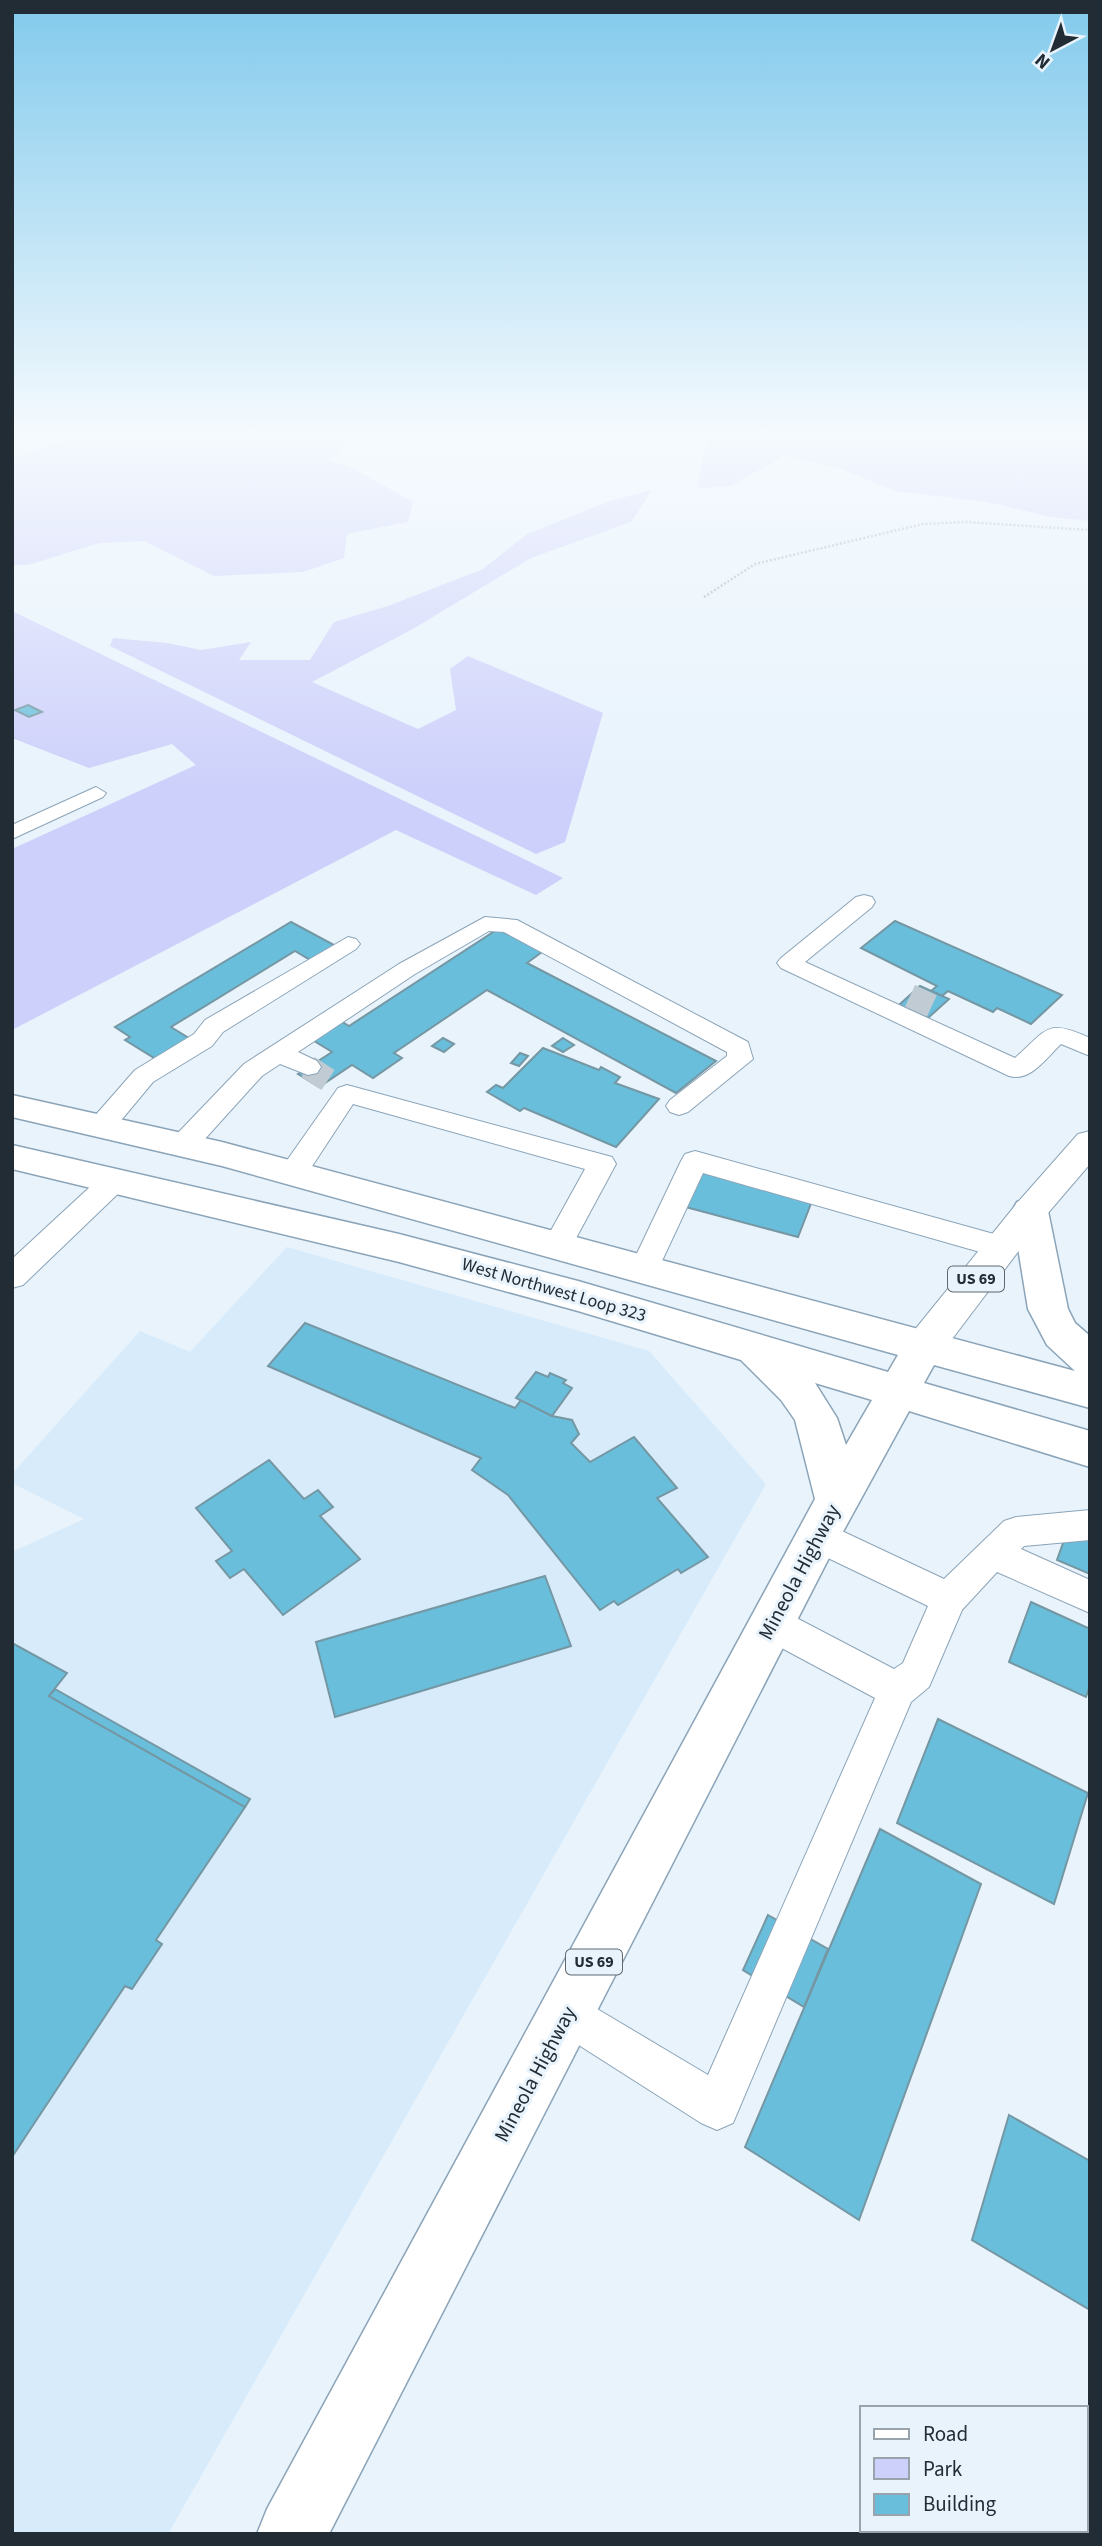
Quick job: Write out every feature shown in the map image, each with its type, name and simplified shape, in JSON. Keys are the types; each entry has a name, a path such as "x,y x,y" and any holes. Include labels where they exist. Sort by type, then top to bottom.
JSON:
{"highway":[{"name":"West Northwest Loop 323","path":"12,1105 184,1144 645,1268 910,1370 1090,1450"},
{"name":"West Northwest Loop 323","path":"12,1157 412,1251 745,1345 910,1370 1090,1392"},
{"path":"1030,1211 1048,1310 1061,1335 1090,1361"},
{"path":"745,1345 789,1378 815,1412 827,1519"},
{"name":"Mineola Highway","path":"292,2534 827,1519 910,1370"}],"main road":[{"name":"US 69","path":"910,1370 1001,1247 1090,1142"}],"street":[{"path":"12,833 96,793"},
{"path":"864,902 789,963 1018,1070 1058,1034 1090,1048"},
{"path":"184,1144 253,1070 407,969 485,924 509,925 739,1048 740,1059 679,1106"},
{"path":"103,1124 144,1076 203,1040 214,1026 348,944"},
{"path":"854,994 910,996"},
{"path":"938,1009 955,1041"},
{"path":"278,1053 328,1081 602,1164 558,1245"},
{"path":"293,1173 328,1081"},
{"path":"645,1268 695,1161 1001,1247"},
{"path":"12,1277 115,1180"},
{"path":"827,1519 949,1600"},
{"path":"567,2013 717,2108 897,1690 916,1675 949,1600 992,1553 1016,1532 1090,1525"},
{"path":"992,1553 1090,1597"},
{"path":"772,1624 897,1690"}],"path":[{"path":"704,597 755,564 819,549"}],"shaded area":[{"path":"287,1247 649,1351 766,1484 168,2534 12,2534 12,1552 84,1519 12,1483 12,1474 140,1331 190,1352"}],"green space":[{"path":"12,549 80,549 28,565 12,565"},
{"path":"160,549 345,549 344,558 303,572 214,576"},
{"path":"508,549 557,549 531,558 411,630 312,682 418,729 456,710 450,669 468,656 603,713 565,842 536,854 110,646 113,638 167,643 201,650 251,642 239,660 310,660 334,622 388,606 483,569"},
{"path":"12,611 563,878 536,895 396,830 12,1030 12,849 196,765 172,744 89,768 12,738"}],"building":[{"path":"28,705 42,712 29,717 15,710"},
{"path":"895,921 1062,995 1031,1024 997,1008 993,1012 948,991 942,996 931,991 937,986 861,948"},
{"path":"291,922 336,946 312,961 295,951 171,1027 192,1040 159,1061 125,1040 130,1037 115,1027"},
{"path":"498,929 542,952 527,963 716,1061 676,1093 487,990 394,1053 402,1058 373,1078 352,1065 319,1087 298,1074 332,1052 311,1039 339,1020 349,1026"},
{"path":"920,986 949,999 928,1018 899,1005"},
{"path":"443,1038 454,1044 444,1052 432,1046"},
{"path":"563,1038 574,1045 563,1052 552,1046"},
{"path":"543,1048 599,1070 601,1067 620,1077 615,1083 659,1099 616,1147 524,1108 520,1111 487,1092 496,1085 503,1088"},
{"path":"520,1053 528,1056 519,1066 511,1063"},
{"path":"698,1171 812,1201 798,1237 682,1206"},
{"path":"305,1323 515,1408 521,1400 552,1416 572,1420 579,1434 571,1443 590,1462 634,1437 677,1488 657,1498 708,1557 681,1573 678,1569 618,1605 614,1601 600,1610 508,1495 472,1470 481,1458 268,1366"},
{"path":"536,1372 548,1377 550,1373 566,1380 563,1383 572,1388 552,1416 516,1398"},
{"path":"269,1460 304,1499 318,1490 333,1507 320,1516 360,1559 283,1615 244,1569 230,1578 216,1561 232,1551 196,1508"},
{"path":"1067,1532 1090,1541 1090,1574 1057,1560"},
{"path":"545,1576 571,1646 335,1717 316,1642"},
{"path":"1031,1602 1090,1629 1090,1685 1086,1697 1009,1662"},
{"path":"12,1643 67,1673 49,1696 245,1807 156,1940 162,1944 132,1989 125,1986 12,2157"},
{"path":"55,1689 250,1799 245,1807 49,1696"},
{"path":"938,1719 1088,1793 1054,1904 897,1823"},
{"path":"880,1829 981,1884 859,2220 745,2147"},
{"path":"768,1915 828,1949 804,2007 743,1970"},
{"path":"1009,2115 1090,2161 1090,2310 972,2240"}],"tunnel":[{"path":"910,996 938,1009"},
{"path":"308,1067 328,1080"}]}
